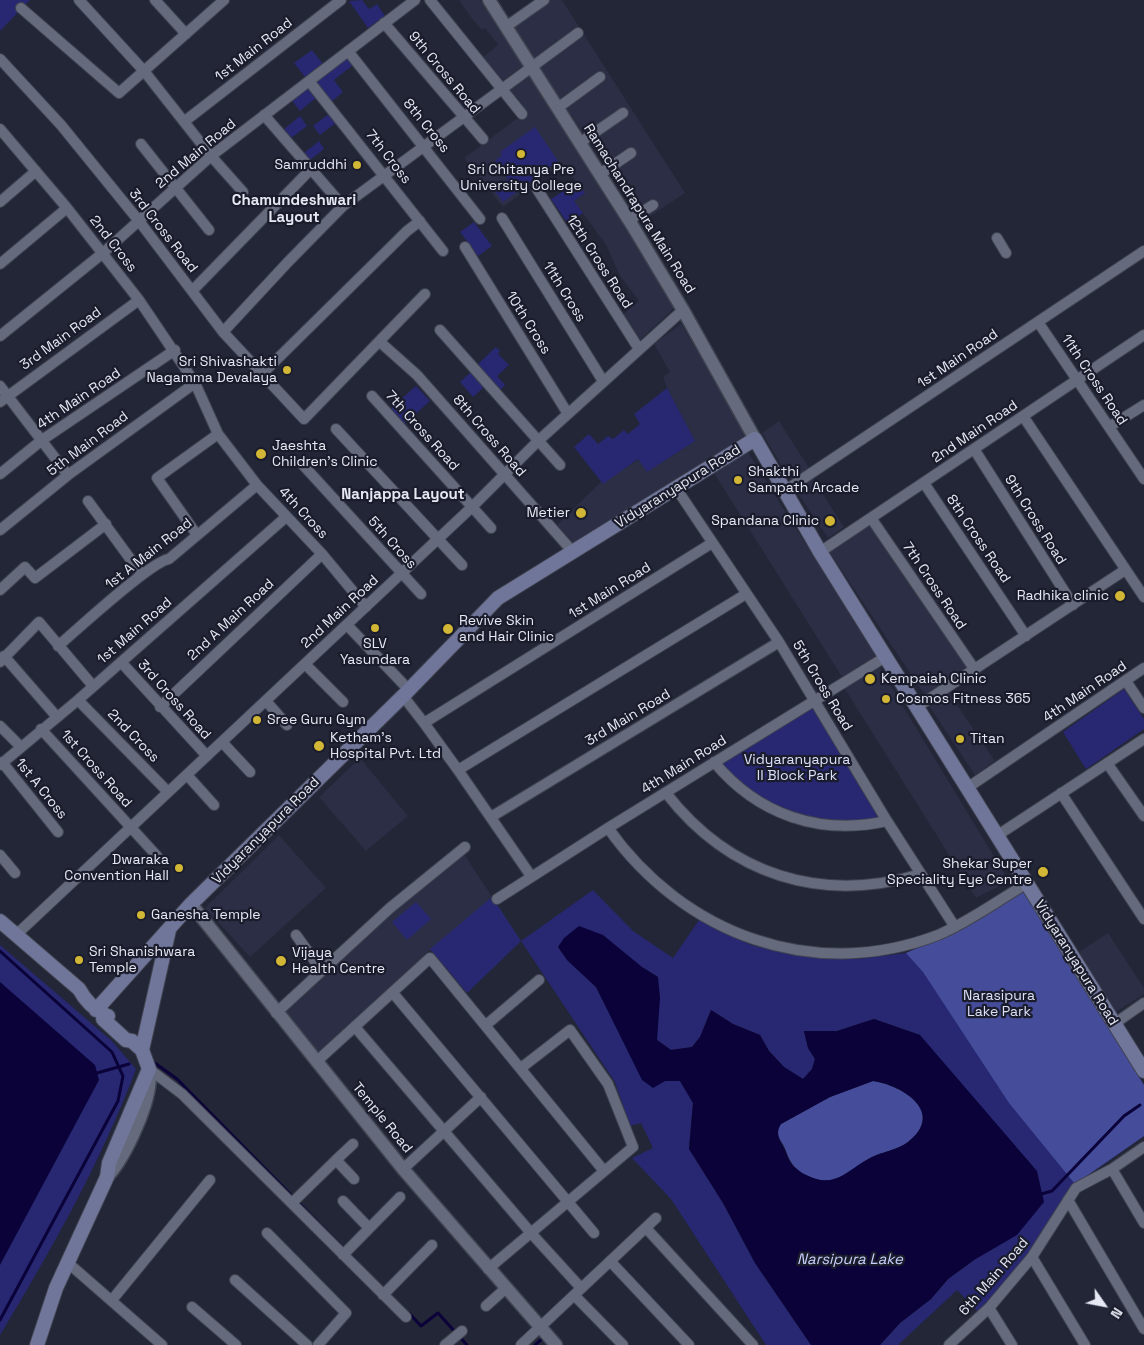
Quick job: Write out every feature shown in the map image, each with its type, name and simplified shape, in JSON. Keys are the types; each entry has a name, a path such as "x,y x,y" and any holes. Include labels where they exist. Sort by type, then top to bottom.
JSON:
{"main road":[{"name":"Vidyaranyapura Road","path":"102,1013 170,927 191,904 406,693 498,598 755,439 820,552 887,656 917,707 998,834 1026,884 1144,1071"},
{"path":"0,921 79,989 85,999"},
{"path":"137,1045 170,927"},
{"path":"0,930 74,994 85,999 102,1013 103,1019 126,1040 137,1045 149,1069 109,1162 107,1177 56,1288 37,1345"}],"street":[{"path":"79,0 144,71 211,156 243,192"},
{"path":"154,0 186,34"},
{"name":"1st Main Road","path":"184,121 341,0"},
{"name":"2nd Main Road","path":"0,336 102,253 211,156 415,0"},
{"path":"430,0 522,114"},
{"name":"Ramachandrapura Main Road","path":"489,0 559,107 629,220 683,310 755,439"},
{"path":"507,26 544,0"},
{"path":"21,8 119,93 186,34 220,1"},
{"name":"9th Cross Road","path":"384,24 483,139"},
{"path":"223,332 288,262 344,206 532,65 578,33"},
{"name":"8th Cross","path":"348,51 480,218"},
{"name":"3rd Cross Road","path":"0,59 61,125 139,221 223,332 304,419 380,342"},
{"path":"559,107 600,77"},
{"name":"7th Cross","path":"309,81 385,174 443,251"},
{"path":"581,142 623,113"},
{"path":"264,115 344,206"},
{"name":"2nd Cross","path":"1,132 67,208 139,300 175,350 195,383"},
{"path":"140,144 209,230"},
{"path":"600,174 630,153"},
{"path":"192,291 311,169"},
{"path":"0,202 36,171"},
{"name":"12th Cross Road","path":"536,189 639,350"},
{"path":"629,220 653,205"},
{"path":"0,264 67,208"},
{"name":"11th Cross","path":"502,218 603,381"},
{"path":"262,374 420,220"},
{"path":"997,238 1006,252"},
{"name":"10th Cross","path":"464,247 568,414"},
{"name":"1st Main Road","path":"786,490 1144,251"},
{"path":"380,342 425,294"},
{"name":"3rd Main Road","path":"4,399 139,300"},
{"name":"2nd Main Road","path":"16,935 472,508 538,441 683,310"},
{"name":"11th Cross Road","path":"1038,322 1144,477"},
{"path":"440,330 560,464"},
{"name":"2nd Main Road","path":"820,552 1144,336"},
{"name":"8th Cross Road","path":"380,342 417,375 572,552"},
{"name":"4th Main Road","path":"0,474 42,440 175,350"},
{"name":"4th Cross","path":"195,383 218,434 257,485 322,554 366,607"},
{"name":"5th Main Road","path":"0,530 68,475 195,383"},
{"path":"0,386 4,399 42,440 68,475"},
{"name":"7th Cross Road","path":"372,396 491,528"},
{"path":"1109,427 1144,405"},
{"path":"1023,416 1144,597"},
{"path":"336,429 462,565"},
{"path":"197,535 157,478 218,434"},
{"name":"9th Cross Road","path":"974,449 1073,605"},
{"name":"5th Cross","path":"303,465 421,594"},
{"name":"8th Cross Road","path":"924,483 1026,636"},
{"name":"1st A Main Road","path":"58,646 142,575 163,560 170,559 257,485"},
{"name":"5th Cross Road","path":"676,488 779,642 887,821 955,927"},
{"path":"88,501 142,575"},
{"name":"1st Main Road","path":"1,763 78,700 286,517"},
{"name":"7th Cross Road","path":"871,518 975,670"},
{"path":"0,590 25,567 35,578 106,524"},
{"name":"1st Main Road","path":"424,724 712,543"},
{"name":"2nd A Main Road","path":"160,707 322,554"},
{"path":"917,707 1125,570"},
{"path":"458,770 746,594"},
{"path":"57,717 2,659 39,622 93,686"},
{"path":"348,624 406,693 424,724 531,876"},
{"name":"3rd Main Road","path":"491,817 779,642"},
{"name":"4th Main Road","path":"497,899 815,699 887,656"},
{"name":"3rd Cross Road","path":"121,662 160,707 207,756"},
{"path":"305,664 343,702"},
{"name":"4th Main Road","path":"968,788 1144,668"},
{"path":"1126,681 1144,708"},
{"name":"2nd Cross","path":"78,700 168,792"},
{"path":"266,701 287,725"},
{"name":"1st A Cross","path":"0,726 20,746"},
{"name":"1st Cross Road","path":"41,729 131,827"},
{"path":"998,834 1144,739"},
{"path":"222,742 250,772"},
{"path":"714,762 747,794 773,810 794,819 815,824 844,827 887,821"},
{"name":"1st A Cross","path":"1,763 58,832"},
{"path":"1107,763 1144,816"},
{"path":"187,775 214,805"},
{"path":"666,793 689,820 716,843 746,862 779,875 814,884 850,886 886,883 920,874"},
{"path":"1061,793 1144,919"},
{"path":"131,827 157,856"},
{"path":"608,828 648,876 680,903 716,924 755,940 796,950 857,952 910,943 955,927 1026,884"},
{"path":"276,1013 390,908 465,847"},
{"path":"0,855 15,873"},
{"name":"Temple Road","path":"191,904 276,1013 403,1169 505,1289 548,1336"},
{"path":"296,935 322,971"},
{"path":"316,1062 430,958 604,1171"},
{"path":"486,1025 539,980"},
{"path":"393,993 594,1233"},
{"path":"1114,1024 1144,1003"},
{"path":"355,1027 445,1130 623,1345"},
{"path":"488,1269 633,1147 608,1084 570,1030 521,1068"},
{"path":"149,1069 182,1094 295,1201 385,1292 406,1317"},
{"path":"403,1169 481,1097"},
{"path":"295,1201 352,1144"},
{"name":"6th Main Road","path":"949,1345 989,1308 1032,1258 1076,1188 1112,1169 1144,1147"},
{"path":"336,1160 354,1179"},
{"path":"1112,1169 1144,1223"},
{"path":"112,1300 210,1180"},
{"path":"346,1252 400,1197"},
{"path":"1068,1200 1144,1329"},
{"path":"343,1201 369,1228"},
{"path":"521,1345 548,1336 577,1291 656,1218"},
{"path":"646,1228 753,1345"},
{"path":"267,1233 346,1313 318,1345"},
{"path":"385,1292 432,1245"},
{"path":"1032,1258 1085,1345"},
{"path":"610,1261 689,1345"},
{"path":"67,1262 162,1345"},
{"path":"235,1280 307,1345"},
{"path":"486,1306 505,1289"},
{"path":"192,1306 236,1345"},
{"path":"989,1308 1012,1345"},
{"path":"445,1345 459,1334"}],"shaded area":[{"path":"459,0 480,0 525,65 501,82 483,57 498,45 497,43 485,28 482,30 473,20"},
{"path":"547,0 562,0 685,193 643,221 512,27"},
{"path":"529,72 579,150 674,308 637,343 621,316 639,301 620,276 606,245 574,201 585,193 562,163 503,207 464,158 523,114 505,90"},
{"path":"681,324 748,434 574,543 557,525 601,482 603,483 639,459 647,472 695,441 667,388 663,377 670,372 654,344"},
{"path":"779,421 809,468 791,481 762,433"},
{"path":"748,452 876,656 842,677 714,473"},
{"path":"812,477 844,527 828,538 795,489"},
{"path":"871,521 969,668 926,697 828,550"},
{"path":"878,665 1009,881 976,898 843,686"},
{"path":"949,693 995,761 975,775 929,706"},
{"path":"360,758 408,816 366,851 319,797"},
{"path":"279,835 326,888 250,957 205,908"},
{"path":"462,851 521,941 467,993 430,950 316,1056 281,1011"},
{"path":"1108,933 1144,988 1144,994 1111,1015 1073,956"}],"green space":[{"path":"0,0 30,0 0,31"},
{"path":"362,0 369,9 377,4 385,16 368,28 349,1"},
{"path":"312,50 323,64 305,77 294,63"},
{"path":"346,56 353,65 334,80 343,92 331,102 315,80"},
{"path":"307,84 317,97 300,111 290,98"},
{"path":"330,113 337,122 320,135 313,126"},
{"path":"300,116 307,126 291,138 284,129"},
{"path":"535,127 558,161 503,202 494,190 508,179 495,161 502,155 500,152"},
{"path":"319,141 324,149 310,160 304,153"},
{"path":"577,182 585,193 574,201 583,213 568,224 551,199"},
{"path":"474,222 492,246 478,256 460,232"},
{"path":"496,347 500,351 498,354 509,365 497,376 505,385 498,392 475,367"},
{"path":"471,372 484,387 473,397 460,382"},
{"path":"416,386 430,401 403,425 389,410"},
{"path":"667,388 695,441 647,472 638,459 603,484 574,447 589,434 598,444 608,436 613,439 624,430 628,434 640,424 634,414"},
{"path":"1124,689 1144,719 1144,729 1086,769 1063,732"},
{"name":"Vidyaranyapura II Block Park","path":"811,706 881,818 855,823 803,819 752,794 720,763"},
{"name":"Narasipura Lake Park","path":"593,890 633,931 673,958 699,920 751,945 794,955 859,959 906,953 957,931 1144,1085 1144,1136 1075,1184 1029,1253 978,1312 957,1290 898,1345 880,1345 900,1323 931,1299 948,1279 974,1260 920,1035 874,1019 837,1031 804,1031 808,1048 815,1059 812,1069 803,1079 784,1067 769,1051 760,1035 733,1024 711,1010 700,1037 692,1047 671,1050 657,1040 658,977 642,967 567,960 596,987 604,1003 665,1081 680,1081 693,1103 689,1149 723,1203 755,1263 811,1345 766,1345 671,1199 632,1158 653,1148 641,1123 630,1126 615,1082 521,941"},
{"path":"1023,891 1144,1085 1144,1136 1075,1184 1009,1103 923,972 906,953 957,931"},
{"path":"492,897 521,941 467,993 430,949"},
{"path":"416,902 431,919 407,940 392,922"},
{"path":"0,945 112,1041 136,1069 91,1172 38,1271 0,1335"},
{"path":"873,1081 896,1088 916,1102 922,1111 923,1121 919,1131 904,1145 870,1158 840,1177 825,1180 817,1179 797,1169 789,1159 785,1147 779,1138 778,1132 781,1124 830,1097"}],"water":[{"name":"Narsipura Lake","path":"579,926 603,935 642,967 658,977 660,998 657,1040 671,1050 692,1047 700,1037 711,1010 733,1024 760,1035 769,1051 784,1067 803,1079 812,1069 815,1059 808,1048 804,1031 837,1031 874,1019 920,1035 1037,1171 1044,1202 1017,1235 974,1260 948,1279 931,1299 900,1323 880,1345 811,1345 755,1263 723,1203 689,1149 693,1103 680,1081 665,1081 653,1088 642,1080 596,987 567,960 558,947 564,938","holes":["873,1081 907,1094 922,1111 923,1121 919,1131 908,1142 870,1158 832,1180 824,1180 804,1174 794,1166 780,1140 778,1132 781,1124 830,1097"]},
{"path":"0,982 95,1065 99,1080 0,1265"}],"waterway":[{"path":"0,951 112,1052 123,1076 118,1101 0,1320"},
{"path":"152,1061 177,1079 358,1263"},
{"path":"97,1073 129,1064"},
{"path":"1041,1194 1052,1191 1124,1116 1140,1105"},
{"path":"409,1313 421,1326 438,1313 467,1345"},
{"path":"535,1345 544,1337"}],"place":[{"name":"Sri Chitanya Pre University College","path":"521,154"},
{"name":"Samruddhi","path":"357,165"},
{"name":"Sri Shivashakti Nagamma Devalaya","path":"287,370"},
{"name":"Jaeshta Children's Clinic","path":"261,454"},
{"name":"Shakthi Sampath Arcade","path":"738,480"},
{"name":"Metier","path":"581,513"},
{"name":"Spandana Clinic","path":"830,521"},
{"name":"Radhika clinic","path":"1120,596"},
{"name":"SLV Yasundara","path":"375,628"},
{"name":"Revive Skin and Hair Clinic","path":"448,629"},
{"name":"Kempaiah Clinic","path":"870,679"},
{"name":"Cosmos Fitness 365","path":"886,699"},
{"name":"Sree Guru Gym","path":"257,720"},
{"name":"Titan","path":"960,739"},
{"name":"Ketham's Hospital Pvt. Ltd","path":"319,746"},
{"name":"Dwaraka Convention Hall","path":"179,868"},
{"name":"Shekar Super Speciality Eye Centre","path":"1043,872"},
{"name":"Ganesha Temple","path":"141,915"},
{"name":"Sri Shanishwara Temple","path":"79,960"},
{"name":"Vijaya Health Centre","path":"281,961"}],"district":[{"name":"Chamundeshwari Layout","path":"294,210"},
{"name":"Nanjappa Layout","path":"403,495"}]}
